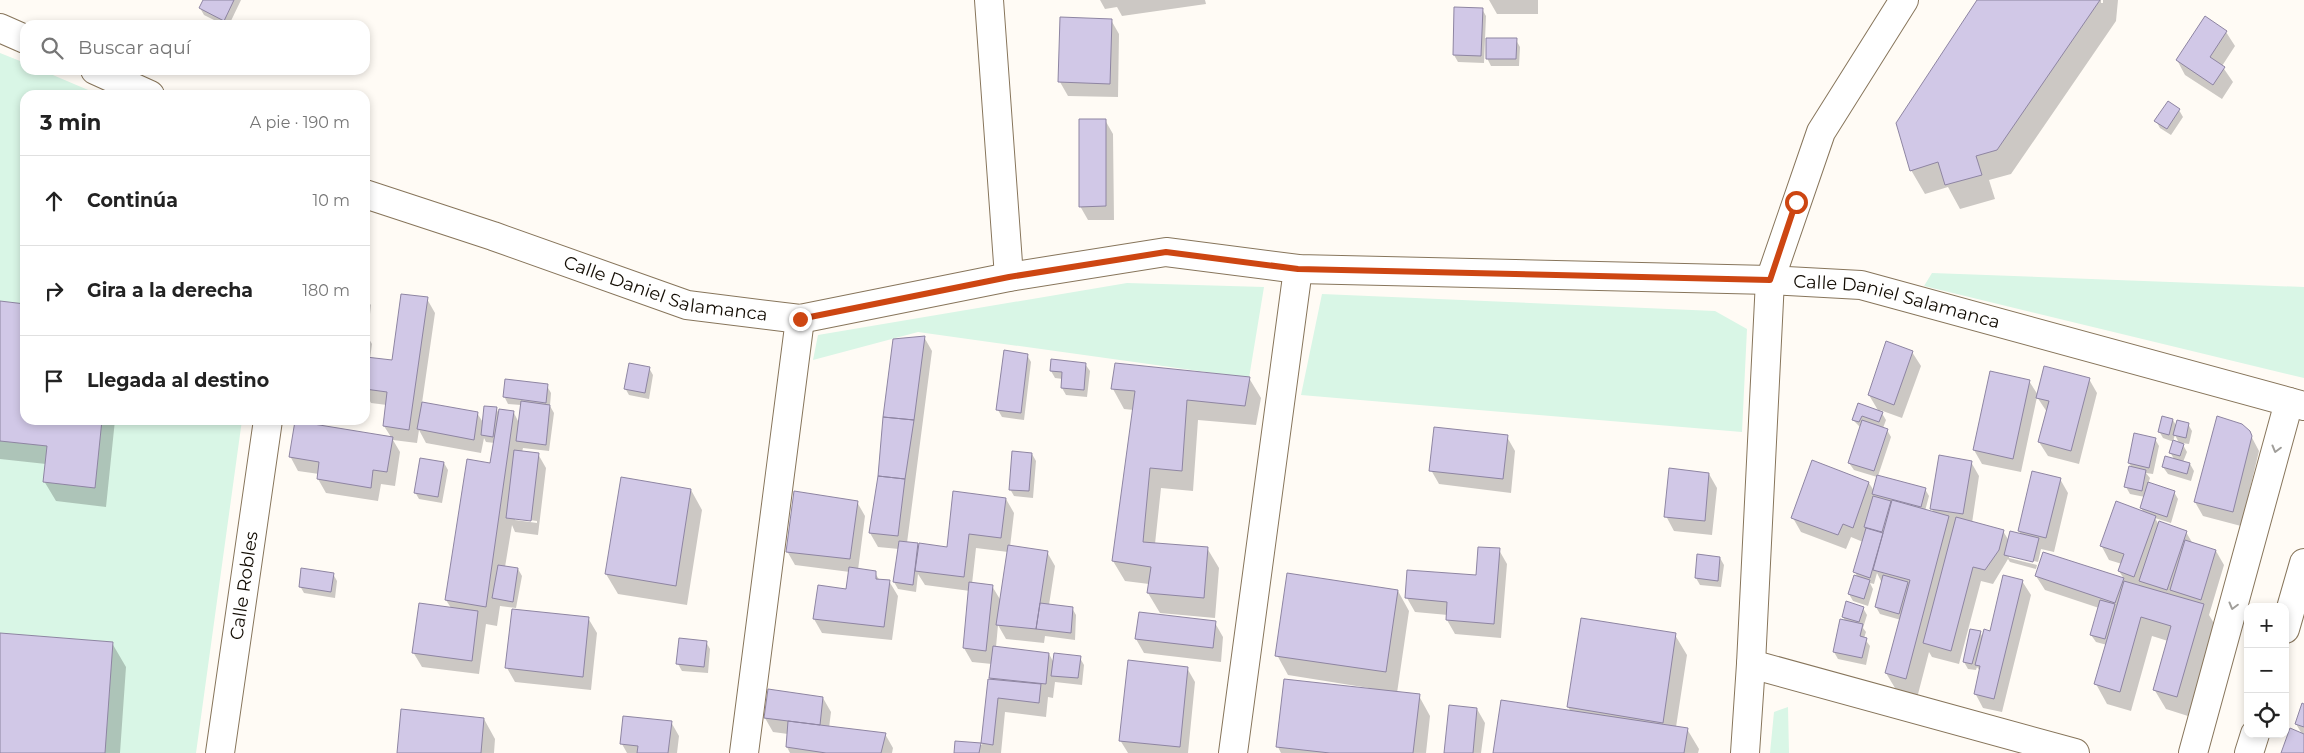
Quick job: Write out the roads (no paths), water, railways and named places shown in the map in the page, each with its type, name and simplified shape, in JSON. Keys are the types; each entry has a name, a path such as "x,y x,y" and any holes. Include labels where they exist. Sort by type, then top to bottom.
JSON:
{"street":[{"path":"989,0 1009,277"},
{"path":"1745,753 1752,664 1770,280 1821,132 1904,0"},
{"path":"0,28 20,37"},
{"path":"106,75 139,90"},
{"name":"Calle Daniel Salamanca","path":"370,196 493,236 687,305 800,319 1009,277 1166,252 1298,269 1770,280 1861,285 2296,404"},
{"path":"1233,753 1298,269"},
{"path":"744,753 800,319"},
{"path":"2194,753 2296,404"},
{"name":"Calle Robles","path":"220,753 267,425"},
{"path":"2289,615 2304,563"},
{"path":"1752,664 2076,753"},
{"path":"2250,753 2254,738"}]}
